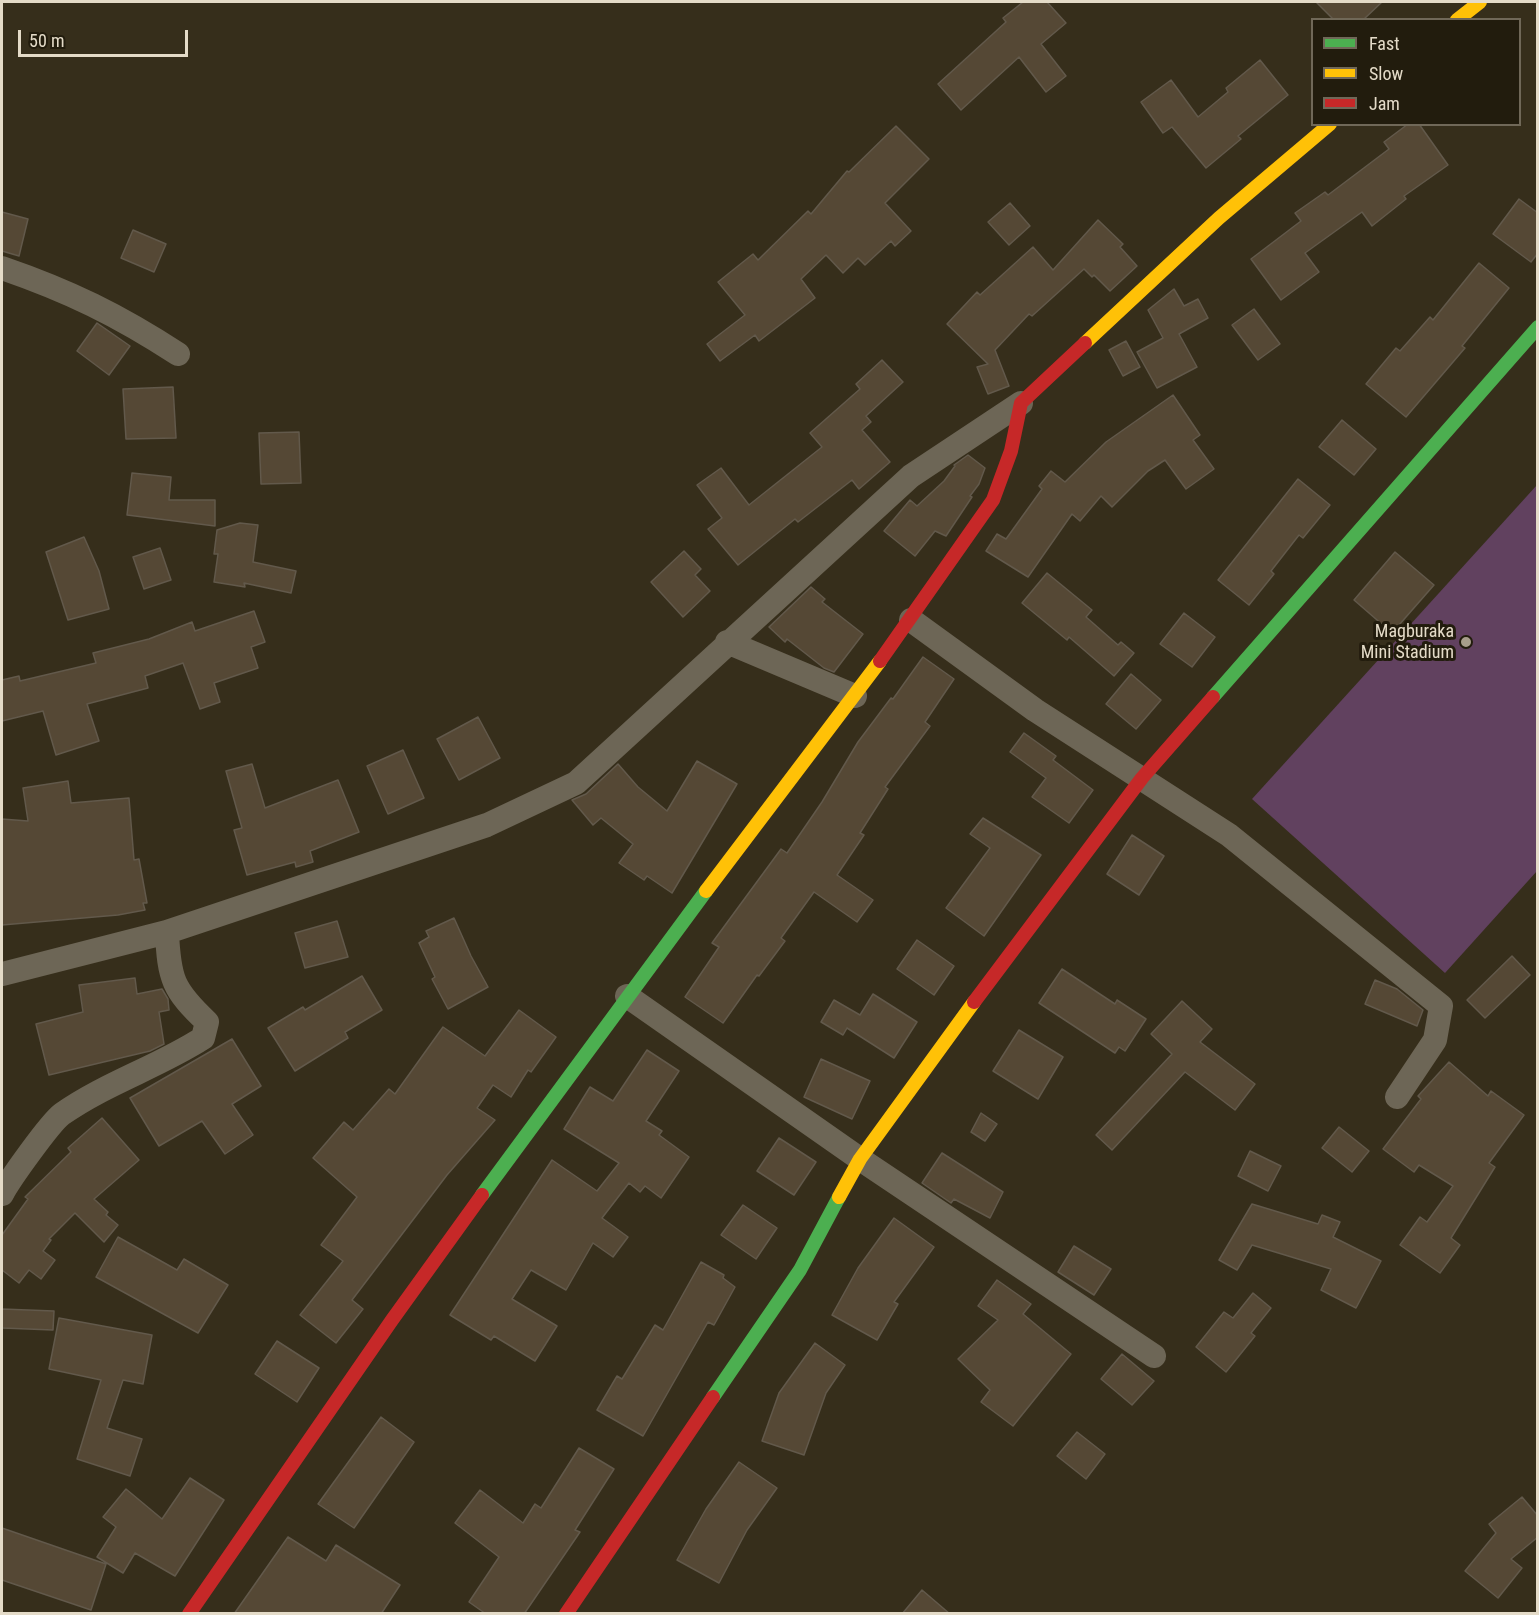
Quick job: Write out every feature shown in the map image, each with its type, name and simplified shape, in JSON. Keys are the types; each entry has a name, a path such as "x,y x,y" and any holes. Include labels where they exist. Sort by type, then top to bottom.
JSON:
{"street":[{"path":"1459,18 1479,2"},
{"path":"2,974 167,933 487,825 576,783 727,642 911,477 1021,403 1219,218 1328,126"},
{"path":"2,268 58,288 122,318 178,354"},
{"path":"566,1614 800,1270 860,1158 1012,949 1142,778 1538,327"},
{"path":"189,1614 392,1320 627,996 911,620 993,500 1011,451 1021,403"},
{"path":"911,620 1035,710 1229,835 1441,1006 1435,1040 1397,1097"},
{"path":"727,642 855,696"},
{"path":"2,1194 60,1116 113,1084 179,1053 203,1038 207,1022 182,998 168,968 167,933"},
{"path":"627,996 860,1158 1154,1356"}],"shaded area":[{"name":"Magburaka Mini Stadium","path":"1537,485 1537,871 1445,973 1252,799"}],"building":[{"path":"1023,2 1047,2 1066,23 1041,44 1066,76 1046,92 1019,57 961,110 938,84 1006,22 1003,18"},
{"path":"1316,2 1382,2 1365,18 1332,18"},
{"path":"1260,60 1288,95 1238,136 1241,139 1206,168 1172,127 1163,133 1141,102 1171,80 1198,117 1228,92 1226,88"},
{"path":"896,126 929,159 885,203 911,231 895,246 891,241 865,265 858,258 843,273 826,255 801,279 815,298 759,341 755,335 720,361 707,344 745,315 718,282 753,254 758,260 808,211 811,214 847,171 849,172"},
{"path":"1405,126 1420,126 1448,165 1404,196 1406,199 1372,226 1362,212 1305,253 1319,272 1281,300 1251,259 1301,221 1295,213 1325,192 1328,195 1389,149 1384,142"},
{"path":"1519,199 1538,213 1538,253 1531,262 1493,234"},
{"path":"1010,203 1030,226 1009,245 988,222"},
{"path":"2,212 28,219 19,256 2,251"},
{"path":"1098,220 1123,244 1120,247 1137,266 1110,291 1094,275 1092,277 1084,269 1032,316 1029,314 995,350 1009,386 988,394 977,367 988,364 947,324 977,292 980,295 1033,247 1053,270"},
{"path":"133,230 166,244 154,272 121,258"},
{"path":"1479,263 1509,288 1462,346 1465,348 1406,417 1366,384 1396,348 1400,351 1430,317 1433,320"},
{"path":"1174,289 1184,306 1198,299 1208,318 1179,334 1197,367 1157,388 1137,352 1163,338 1148,310"},
{"path":"1254,309 1280,344 1258,360 1232,325"},
{"path":"97,323 130,346 109,375 77,351"},
{"path":"1126,341 1140,367 1123,376 1109,350"},
{"path":"882,360 903,382 866,416 871,422 862,430 890,462 859,489 852,480 798,522 795,519 738,565 708,529 722,518 697,485 721,468 749,505 822,447 810,433 860,389 856,384"},
{"path":"173,387 176,438 126,439 123,389"},
{"path":"1173,395 1200,435 1193,440 1214,469 1186,489 1165,460 1148,471 1112,507 1101,496 1080,521 1072,514 1028,577 986,551 997,534 1006,539 1042,489 1039,486 1051,471 1065,482 1106,442"},
{"path":"1342,420 1376,449 1354,475 1319,447"},
{"path":"299,432 301,483 261,484 259,433"},
{"path":"968,455 985,468 979,484 946,536 935,531 915,556 884,531 910,500 917,506 944,481 954,465"},
{"path":"132,473 171,477 169,500 215,500 215,526 127,515"},
{"path":"1298,479 1330,505 1303,538 1299,535 1271,571 1274,574 1249,605 1218,580"},
{"path":"240,523 258,525 253,562 296,571 291,593 244,583 245,587 214,582 218,554 214,554 217,530"},
{"path":"84,537 99,571 109,609 68,620 46,552"},
{"path":"160,548 171,580 144,589 133,557"},
{"path":"684,551 701,569 695,575 710,591 683,617 651,582"},
{"path":"1395,552 1434,585 1392,633 1354,600"},
{"path":"1047,573 1092,610 1086,617 1118,645 1121,642 1134,653 1114,676 1069,637 1067,640 1022,603"},
{"path":"811,587 825,599 822,602 863,634 834,672 824,668 787,639 785,642 769,627"},
{"path":"254,611 265,642 251,647 258,668 214,683 220,702 200,709 183,663 145,676 148,688 87,704 99,741 56,755 43,711 2,721 2,680 19,676 20,681 96,663 93,653 149,639 192,622 195,631"},
{"path":"1184,613 1215,637 1192,667 1160,644"},
{"path":"923,657 954,679 925,722 930,726 885,787 888,789 860,833 864,835 837,875 873,900 857,922 814,892 781,938 785,941 759,976 757,975 723,1023 685,997 719,947 712,943 781,849 787,853 822,802 858,742"},
{"path":"1131,674 1161,700 1136,729 1106,704"},
{"path":"478,717 500,758 459,780 437,739"},
{"path":"1024,733 1056,756 1053,760 1093,790 1069,823 1032,797 1046,778 1010,752"},
{"path":"403,750 424,798 388,814 367,766"},
{"path":"697,761 737,784 672,893 647,876 644,880 619,863 633,844 601,818 593,825 572,800 586,794 618,764 638,787 667,811"},
{"path":"252,764 265,808 338,780 359,832 310,851 313,862 296,867 295,862 247,875 234,830 242,828 226,771"},
{"path":"68,781 71,803 129,798 134,860 139,859 147,903 143,903 145,910 118,915 2,925 2,819 28,821 23,788"},
{"path":"983,818 1041,855 984,936 946,908 990,848 970,834"},
{"path":"1132,835 1164,856 1139,895 1107,874"},
{"path":"454,918 488,987 448,1009 432,979 435,977 419,943 429,937 426,931"},
{"path":"337,921 348,957 305,968 295,933"},
{"path":"917,940 954,966 934,995 897,969"},
{"path":"1512,956 1530,975 1485,1018 1467,1000"},
{"path":"1062,969 1115,1004 1117,1000 1146,1019 1125,1051 1119,1047 1115,1053 1039,1003"},
{"path":"362,976 382,1010 345,1032 348,1038 295,1071 268,1028 303,1007 305,1010"},
{"path":"135,978 137,994 162,989 168,999 169,1010 159,1012 164,1044 150,1051 49,1075 36,1024 83,1012 79,985"},
{"path":"1375,980 1397,989 1423,1010 1417,1026 1365,1004"},
{"path":"873,994 917,1022 894,1058 847,1028 843,1035 821,1022 834,1000 860,1015"},
{"path":"1182,1001 1212,1029 1200,1042 1255,1084 1235,1110 1185,1072 1112,1150 1096,1135 1172,1054 1151,1034"},
{"path":"519,1010 556,1037 531,1072 528,1070 511,1097 493,1085 477,1108 495,1120 447,1175 352,1300 363,1309 336,1343 300,1315 343,1261 321,1245 357,1197 313,1158 344,1122 353,1130 389,1089 395,1094 443,1027 485,1056"},
{"path":"1019,1030 1063,1057 1038,1099 993,1071"},
{"path":"232,1039 261,1086 232,1104 253,1135 225,1154 202,1121 159,1146 130,1098"},
{"path":"647,1050 679,1071 646,1121 662,1131 659,1135 689,1157 661,1198 645,1186 640,1192 629,1183 602,1218 628,1237 613,1257 593,1243 566,1290 531,1270 512,1299 557,1326 535,1361 494,1336 491,1340 450,1315 552,1160 597,1191 619,1163 564,1129 590,1087 613,1101"},
{"path":"821,1059 870,1081 852,1119 804,1097"},
{"path":"1449,1062 1488,1096 1491,1091 1524,1115 1489,1163 1495,1167 1451,1238 1460,1245 1440,1273 1400,1245 1420,1217 1427,1222 1453,1186 1419,1165 1414,1172 1383,1149 1421,1099 1418,1096"},
{"path":"981,1113 997,1124 985,1141 971,1132"},
{"path":"102,1118 139,1160 94,1199 108,1212 106,1215 118,1225 104,1242 75,1213 49,1239 51,1240 43,1251 55,1260 41,1279 29,1270 19,1283 2,1270 2,1235 28,1199 25,1197 71,1152 68,1148"},
{"path":"1339,1127 1369,1151 1352,1172 1322,1148"},
{"path":"779,1138 816,1162 794,1195 757,1171"},
{"path":"1250,1151 1281,1166 1268,1191 1238,1176"},
{"path":"942,1153 1003,1192 990,1218 954,1199 951,1203 922,1183"},
{"path":"1252,1204 1318,1224 1322,1215 1340,1222 1333,1237 1381,1261 1356,1308 1321,1290 1331,1269 1252,1245 1237,1270 1219,1260"},
{"path":"743,1205 777,1228 756,1259 721,1235"},
{"path":"894,1218 934,1247 894,1302 898,1304 877,1340 832,1315 858,1268"},
{"path":"118,1237 177,1270 184,1259 228,1285 198,1333 96,1277"},
{"path":"1074,1246 1111,1269 1094,1295 1058,1272"},
{"path":"701,1262 724,1275 723,1278 735,1287 714,1325 708,1322 643,1436 597,1410 617,1376 622,1379 655,1325 663,1330"},
{"path":"997,1280 1031,1304 1023,1314 1071,1354 1013,1426 981,1402 990,1390 958,1359 998,1320 978,1306"},
{"path":"1253,1293 1271,1308 1251,1333 1255,1336 1226,1372 1196,1347 1224,1312 1233,1318"},
{"path":"2,1309 54,1311 53,1330 2,1328"},
{"path":"59,1318 152,1335 143,1384 123,1380 107,1428 142,1439 130,1476 77,1459 101,1380 49,1369"},
{"path":"277,1341 319,1368 297,1402 255,1374"},
{"path":"815,1343 845,1365 826,1393 804,1455 762,1441 779,1393"},
{"path":"1122,1354 1154,1381 1132,1405 1101,1379"},
{"path":"381,1417 414,1442 354,1528 318,1504"},
{"path":"1077,1432 1105,1454 1086,1479 1057,1456"},
{"path":"579,1448 614,1469 575,1530 580,1532 524,1614 486,1614 469,1602 499,1557 455,1523 480,1490 523,1523 535,1504 541,1508"},
{"path":"739,1462 777,1488 747,1530 719,1583 677,1560 706,1509"},
{"path":"190,1478 224,1500 175,1576 135,1553 123,1573 97,1557 116,1527 103,1517 126,1489 162,1519"},
{"path":"1522,1497 1538,1516 1538,1537 1511,1559 1522,1568 1498,1598 1465,1571 1496,1533 1489,1524"},
{"path":"2,1528 106,1564 91,1610 2,1580"},
{"path":"288,1537 326,1561 336,1545 400,1585 381,1614 234,1614"},
{"path":"922,1590 950,1614 902,1614"}],"traffic: fast":[{"path":"1213,697 1538,327"},
{"path":"482,1195 706,891"},
{"path":"713,1397 800,1270 839,1197"}],"traffic: slow":[{"path":"1460,18 1480,2"},
{"path":"1085,343 1219,218 1328,126"},
{"path":"706,891 880,661"},
{"path":"839,1197 860,1159 974,1002"}],"traffic: jam":[{"path":"880,661 993,500 1011,451 1021,403 1085,343"},
{"path":"974,1002 1142,778 1213,697"},
{"path":"189,1614 392,1320 482,1195"},
{"path":"566,1614 713,1397"}],"place":[{"name":"Magburaka Mini Stadium","path":"1466,642"}]}
